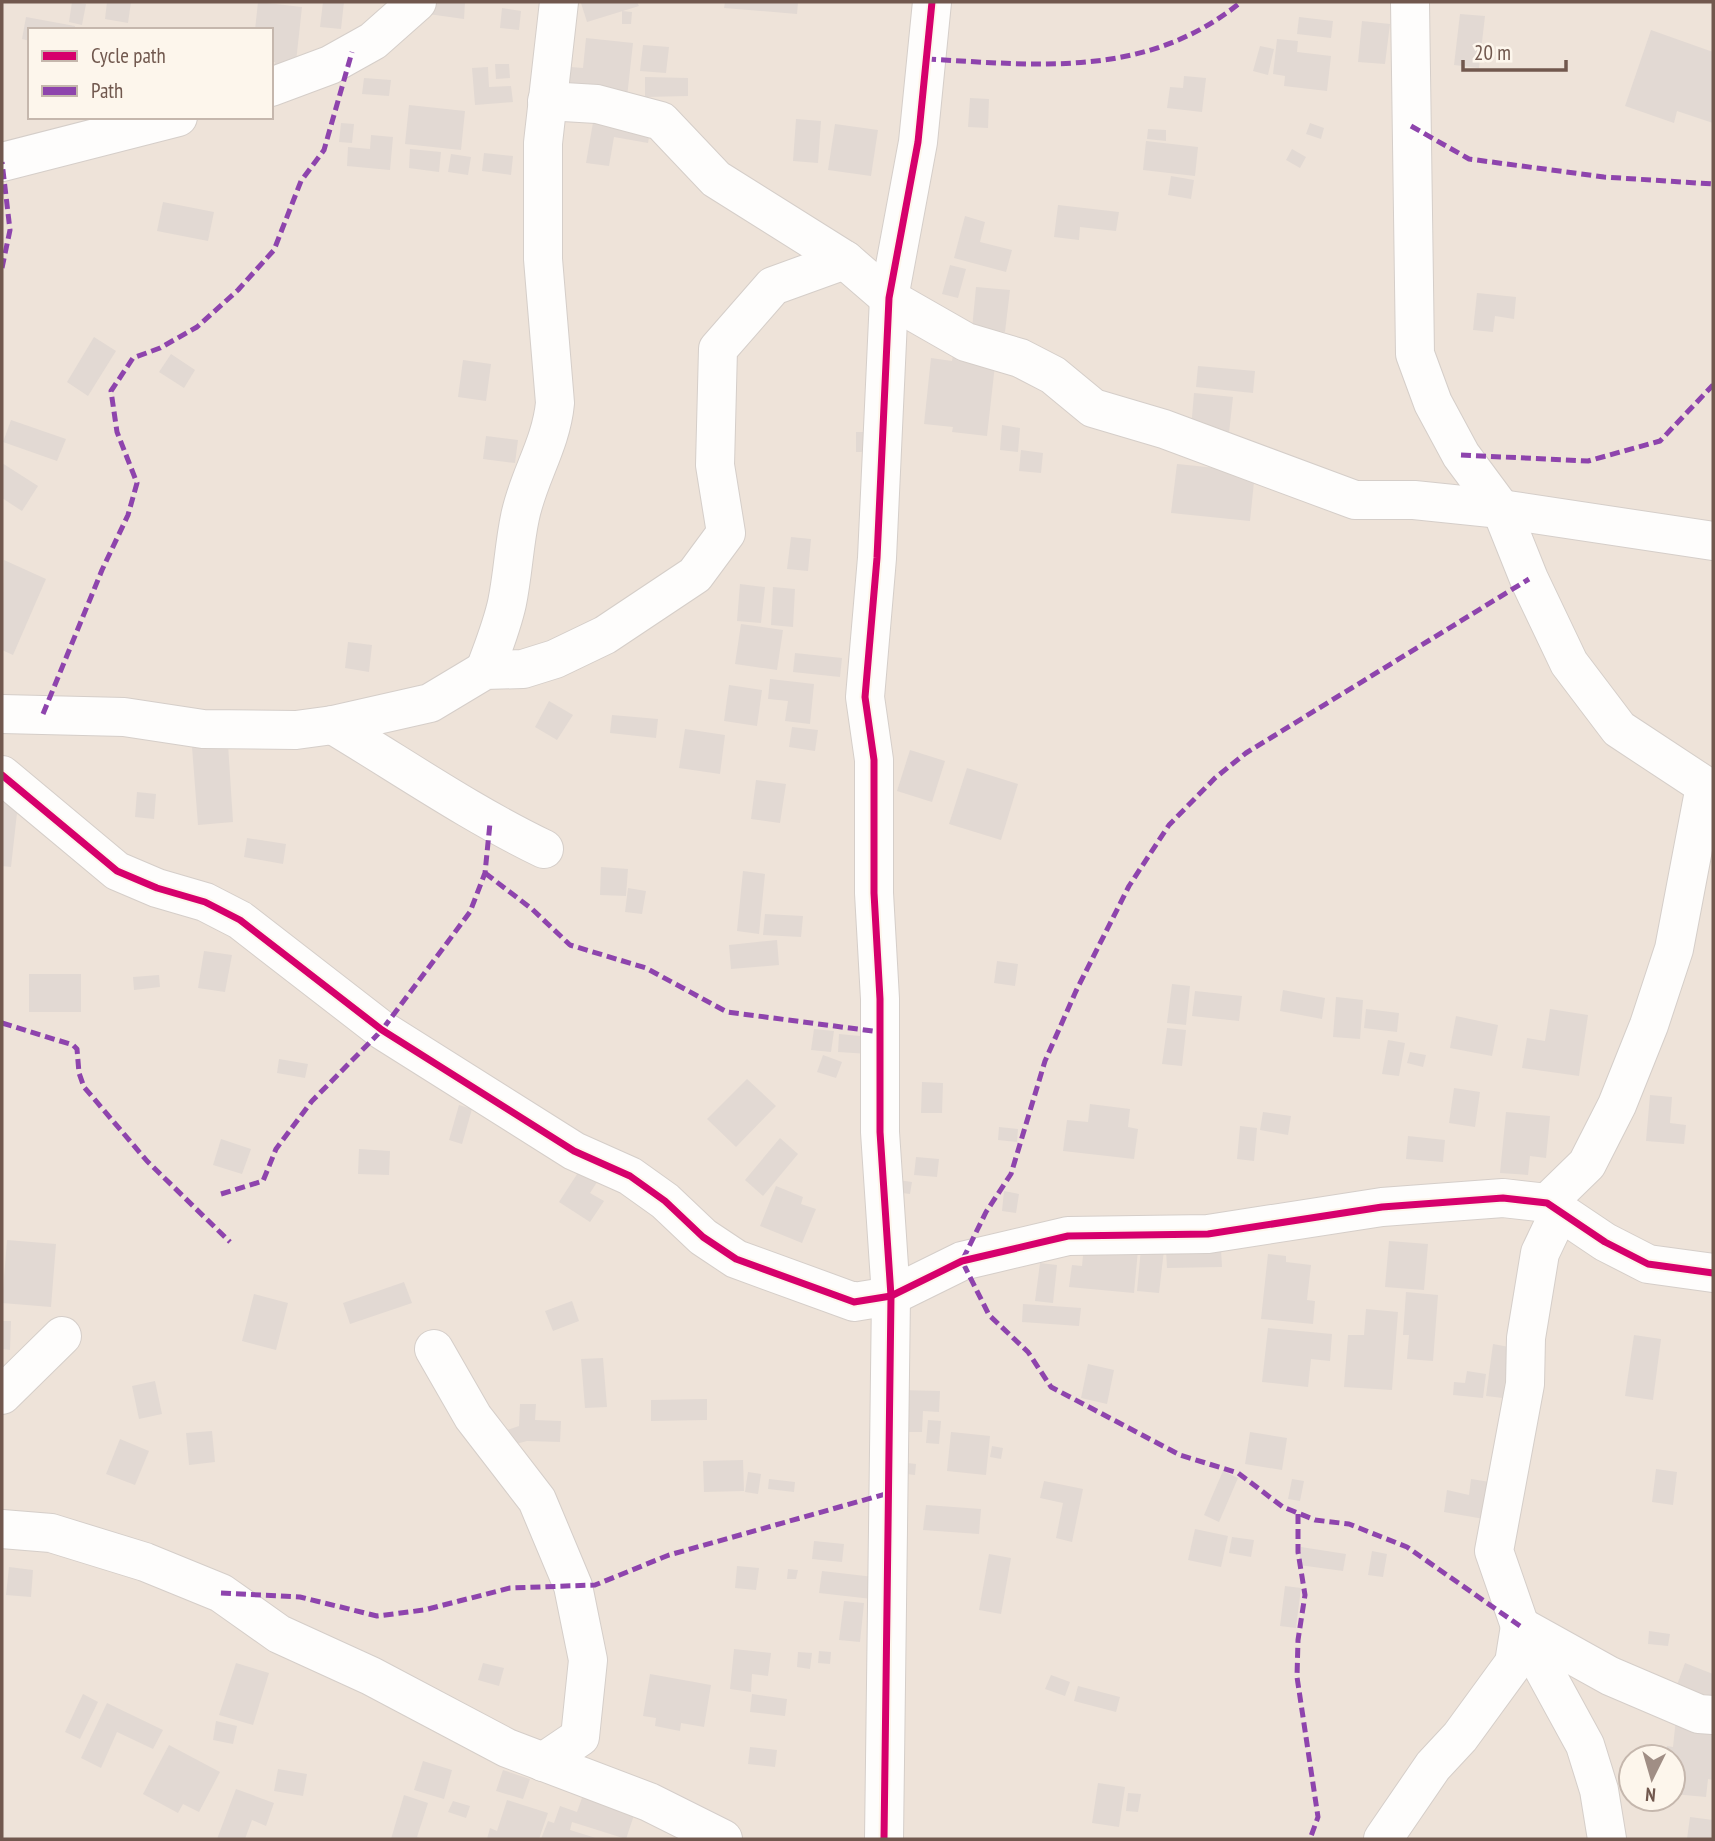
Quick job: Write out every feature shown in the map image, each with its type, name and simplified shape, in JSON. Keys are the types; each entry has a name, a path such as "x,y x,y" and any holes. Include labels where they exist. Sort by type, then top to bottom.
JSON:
{"street":[{"path":"273,86 330,65 373,41 417,2"},
{"path":"485,670 500,631 508,599 520,516 530,480 553,427 555,403 544,259 543,142 559,2"},
{"path":"884,1839 891,1296 880,1132 880,999 874,893 874,760 865,697 877,558 889,298 918,142 932,2"},
{"path":"1410,2 1415,354 1433,403 1461,455 1501,509 1529,579 1569,663 1619,729 1709,789 1674,949 1649,1025 1617,1105 1587,1164 1553,1208 1540,1253 1526,1338 1525,1384 1494,1552 1520,1626 1585,1745 1599,1790 1607,1839"},
{"path":"547,101 597,104 661,121 716,179 845,260 889,298 966,342 1020,358 1053,375 1093,408 1164,429 1355,500 1413,500 1501,509 1713,541"},
{"path":"2,162 170,119"},
{"path":"2,715 124,718 203,729 296,730 333,726 430,703 485,670 523,669 555,659 605,635 695,575 726,533 715,465 718,349 773,286 845,260"},
{"path":"333,726 437,787 490,823 544,849"},
{"path":"2,775 117,871 157,888 205,902 240,920 382,1030 574,1151 630,1176 665,1201 703,1237 736,1259 854,1302 891,1296 962,1261 1068,1236 1208,1234 1382,1207 1503,1198 1553,1208 1648,1264 1713,1273"},
{"path":"2,1395 62,1336"},
{"path":"434,1349 473,1417 537,1500 573,1586 588,1660 580,1737 543,1762"},
{"path":"2,1529 51,1533 145,1562 221,1593 279,1634 371,1676 507,1748 649,1802 723,1839"},
{"path":"1520,1626 1610,1676 1699,1714 1713,1715"},
{"path":"1383,1839 1433,1766 1460,1737 1514,1663 1520,1626"}],"shaded area":[{"path":"2,2 1713,2 1713,1839 2,1839"}],"building":[{"path":"72,2 86,4 82,25 69,22"},
{"path":"107,2 131,2 128,23 105,19"},
{"path":"258,2 302,7 295,71 274,69 273,28 255,28"},
{"path":"323,2 344,2 341,29 320,27"},
{"path":"429,2 465,2 464,19 428,14"},
{"path":"637,2 639,6 587,22 581,3"},
{"path":"725,2 798,2 797,14 724,8"},
{"path":"502,8 521,11 519,30 500,28"},
{"path":"622,11 632,12 631,24 622,24"},
{"path":"1460,14 1485,16 1479,68 1454,65"},
{"path":"26,17 75,26 28,28 28,40 22,39"},
{"path":"1299,17 1333,21 1331,38 1297,34"},
{"path":"1362,21 1390,24 1385,64 1358,62"},
{"path":"1651,30 1713,52 1713,123 1677,111 1674,123 1625,106"},
{"path":"586,38 633,43 627,97 568,86 571,67 583,68"},
{"path":"1277,39 1298,41 1297,52 1331,56 1327,91 1284,86 1285,76 1273,74"},
{"path":"643,45 669,47 666,73 640,71"},
{"path":"1260,46 1274,49 1268,75 1253,71"},
{"path":"495,64 509,64 510,78 496,79"},
{"path":"488,67 489,87 511,86 513,102 475,105 472,68"},
{"path":"1184,76 1206,78 1202,112 1167,108 1170,87 1183,88"},
{"path":"645,77 688,78 688,96 645,97"},
{"path":"364,78 391,80 389,96 362,94"},
{"path":"970,98 989,99 988,128 968,127"},
{"path":"409,105 465,111 461,150 405,144"},
{"path":"595,111 652,121 648,143 614,137 609,166 586,163"},
{"path":"796,119 821,121 818,163 793,161"},
{"path":"341,123 354,124 352,143 339,142"},
{"path":"1310,123 1324,128 1321,139 1306,134"},
{"path":"835,124 878,130 871,176 828,170"},
{"path":"1148,129 1166,130 1166,141 1147,139"},
{"path":"371,135 393,137 390,170 347,166 348,147 370,149"},
{"path":"1146,141 1198,147 1195,176 1143,170"},
{"path":"410,149 441,152 439,172 409,168"},
{"path":"1292,149 1306,157 1300,168 1286,160"},
{"path":"484,153 513,156 511,175 482,171"},
{"path":"451,154 471,157 468,175 448,172"},
{"path":"1171,176 1194,180 1191,199 1168,195"},
{"path":"163,202 214,212 208,241 157,231"},
{"path":"1058,205 1119,212 1116,231 1080,227 1079,240 1054,237"},
{"path":"965,216 985,222 980,242 1012,250 1006,272 954,258"},
{"path":"950,265 966,269 958,298 942,294"},
{"path":"976,287 1010,290 1005,332 972,329"},
{"path":"1477,293 1516,297 1514,319 1495,316 1493,332 1473,330"},
{"path":"94,337 116,351 88,396 67,382"},
{"path":"171,354 195,370 184,388 159,372"},
{"path":"953,355 995,365 987,436 952,432 953,427 924,424 931,358 952,361"},
{"path":"463,360 491,364 486,401 458,397"},
{"path":"1198,366 1255,371 1253,393 1196,387"},
{"path":"1194,393 1233,397 1229,433 1191,429"},
{"path":"11,420 66,439 57,461 3,442"},
{"path":"1002,425 1020,428 1018,452 1000,450"},
{"path":"856,432 873,432 873,452 856,452"},
{"path":"486,436 518,440 515,463 483,459"},
{"path":"1021,450 1043,453 1041,473 1019,471"},
{"path":"2,463 38,486 22,511 2,498"},
{"path":"1177,464 1255,472 1250,521 1171,513"},
{"path":"791,537 811,539 808,571 787,569"},
{"path":"4,560 46,579 13,655 2,650"},
{"path":"740,584 765,587 761,623 737,621"},
{"path":"773,587 795,589 793,627 771,625"},
{"path":"741,624 783,630 777,670 735,664"},
{"path":"348,642 372,645 369,672 345,668"},
{"path":"795,653 842,658 840,677 793,672"},
{"path":"770,679 814,684 810,724 785,721 788,701 768,699"},
{"path":"729,685 762,690 757,726 724,721"},
{"path":"549,701 573,715 557,740 535,727"},
{"path":"612,715 658,719 656,738 610,733"},
{"path":"792,727 818,730 815,751 789,747"},
{"path":"685,729 725,735 720,774 679,768"},
{"path":"228,744 233,822 198,825 192,747"},
{"path":"910,750 945,761 932,802 897,791"},
{"path":"967,768 1018,784 1001,840 949,824"},
{"path":"756,780 786,784 780,823 751,819"},
{"path":"137,792 156,794 154,819 135,817"},
{"path":"2,802 18,804 11,867 2,866"},
{"path":"247,838 286,844 283,864 244,857"},
{"path":"601,867 628,869 626,896 600,895"},
{"path":"743,871 765,874 759,934 737,931"},
{"path":"628,888 646,891 642,914 625,912"},
{"path":"765,914 803,916 801,937 763,935"},
{"path":"777,940 779,965 731,969 729,945"},
{"path":"204,951 232,955 225,992 198,988"},
{"path":"997,961 1018,964 1015,986 994,983"},
{"path":"29,974 81,974 81,1012 29,1012"},
{"path":"159,975 160,987 134,990 133,977"},
{"path":"1172,984 1190,986 1186,1025 1167,1023"},
{"path":"1283,990 1325,998 1322,1019 1280,1011"},
{"path":"1195,991 1242,996 1239,1021 1192,1016"},
{"path":"1336,997 1363,1000 1360,1039 1333,1037"},
{"path":"1366,1009 1399,1013 1397,1032 1364,1028"},
{"path":"1550,1009 1588,1015 1579,1076 1522,1068 1527,1038 1545,1041"},
{"path":"1456,1016 1498,1025 1492,1056 1450,1048"},
{"path":"1167,1028 1186,1030 1182,1066 1162,1064"},
{"path":"814,1029 834,1031 831,1052 811,1050"},
{"path":"839,1034 870,1037 869,1054 838,1052"},
{"path":"1388,1040 1405,1043 1399,1076 1382,1074"},
{"path":"1410,1052 1426,1055 1423,1067 1407,1063"},
{"path":"823,1055 842,1062 836,1078 817,1072"},
{"path":"279,1059 308,1064 305,1078 277,1073"},
{"path":"747,1079 776,1106 736,1147 707,1119"},
{"path":"922,1082 943,1083 942,1113 921,1113"},
{"path":"1454,1088 1480,1092 1475,1127 1449,1123"},
{"path":"1650,1095 1672,1097 1670,1123 1686,1125 1684,1144 1646,1141"},
{"path":"1090,1104 1130,1109 1128,1127 1138,1129 1134,1159 1063,1151 1067,1120 1088,1122"},
{"path":"459,1105 472,1109 462,1144 449,1140"},
{"path":"1263,1112 1291,1116 1288,1135 1260,1130"},
{"path":"1506,1112 1550,1116 1546,1158 1530,1156 1528,1175 1500,1173"},
{"path":"1240,1126 1257,1128 1254,1161 1237,1159"},
{"path":"999,1127 1018,1129 1017,1142 998,1140"},
{"path":"1408,1136 1445,1140 1443,1162 1406,1159"},
{"path":"780,1138 798,1154 763,1196 745,1180"},
{"path":"221,1139 251,1149 242,1174 213,1165"},
{"path":"359,1149 390,1151 389,1175 358,1174"},
{"path":"916,1157 939,1159 937,1177 914,1175"},
{"path":"583,1165 601,1176 590,1193 604,1201 590,1222 559,1202"},
{"path":"898,1180 912,1182 910,1194 895,1192"},
{"path":"776,1186 803,1197 801,1204 816,1209 802,1243 760,1226"},
{"path":"1004,1191 1019,1194 1016,1213 1002,1211"},
{"path":"7,1240 56,1244 51,1307 2,1303"},
{"path":"1389,1241 1428,1244 1424,1290 1385,1287"},
{"path":"1084,1245 1138,1250 1134,1293 1069,1287 1072,1265 1082,1266"},
{"path":"1141,1248 1164,1250 1159,1293 1137,1291"},
{"path":"1221,1249 1222,1267 1167,1268 1166,1250"},
{"path":"1268,1254 1286,1256 1286,1262 1311,1265 1307,1300 1315,1301 1313,1324 1261,1319"},
{"path":"1040,1263 1057,1265 1053,1303 1035,1301"},
{"path":"404,1282 412,1303 350,1324 343,1303"},
{"path":"1406,1292 1438,1295 1433,1361 1407,1359 1409,1335 1403,1335"},
{"path":"254,1294 288,1303 276,1350 242,1341"},
{"path":"572,1301 579,1321 553,1331 545,1311"},
{"path":"1023,1304 1081,1308 1079,1326 1022,1322"},
{"path":"1366,1309 1398,1312 1392,1390 1344,1387 1348,1335 1364,1335"},
{"path":"2,1321 11,1321 10,1350 2,1349"},
{"path":"1268,1328 1332,1334 1330,1361 1311,1359 1308,1387 1262,1382"},
{"path":"1634,1335 1661,1339 1653,1400 1625,1396"},
{"path":"1493,1344 1509,1347 1503,1398 1486,1396"},
{"path":"603,1358 607,1407 585,1408 581,1359"},
{"path":"1088,1364 1114,1370 1107,1404 1081,1398"},
{"path":"1467,1371 1486,1374 1483,1398 1453,1395 1454,1382 1465,1383"},
{"path":"155,1381 162,1414 139,1419 132,1386"},
{"path":"899,1390 940,1391 939,1412 923,1411 922,1432 898,1432"},
{"path":"707,1399 707,1420 651,1421 651,1400"},
{"path":"520,1404 536,1404 535,1420 561,1421 560,1442 527,1441 512,1445 507,1430 519,1426"},
{"path":"928,1420 941,1421 939,1444 926,1443"},
{"path":"212,1431 215,1462 189,1465 186,1433"},
{"path":"951,1432 990,1436 986,1475 947,1471"},
{"path":"1250,1432 1287,1438 1282,1470 1245,1464"},
{"path":"120,1439 149,1451 135,1485 106,1474"},
{"path":"992,1446 1003,1448 1001,1459 990,1457"},
{"path":"743,1460 744,1491 704,1492 703,1461"},
{"path":"899,1462 916,1464 915,1475 898,1473"},
{"path":"1656,1469 1677,1472 1673,1505 1652,1502"},
{"path":"1223,1471 1238,1478 1219,1522 1204,1515"},
{"path":"748,1472 761,1474 758,1494 745,1492"},
{"path":"769,1479 795,1482 794,1492 768,1489"},
{"path":"1292,1479 1304,1481 1300,1501 1288,1499"},
{"path":"1471,1479 1490,1482 1484,1519 1444,1512 1447,1490 1469,1495"},
{"path":"1044,1481 1083,1489 1072,1542 1056,1538 1063,1503 1040,1498"},
{"path":"926,1505 981,1509 979,1534 923,1530"},
{"path":"1195,1529 1228,1536 1221,1567 1188,1560"},
{"path":"1232,1537 1254,1540 1251,1557 1229,1553"},
{"path":"814,1541 844,1544 842,1562 812,1559"},
{"path":"1301,1547 1346,1554 1343,1571 1299,1565"},
{"path":"1372,1551 1387,1554 1383,1577 1368,1575"},
{"path":"989,1554 1011,1558 1001,1614 979,1610"},
{"path":"737,1566 759,1568 756,1590 735,1588"},
{"path":"9,1567 33,1570 31,1597 6,1595"},
{"path":"788,1569 798,1570 796,1579 787,1579"},
{"path":"822,1571 874,1577 872,1599 819,1593"},
{"path":"1285,1586 1301,1588 1296,1628 1280,1626"},
{"path":"844,1601 864,1603 860,1642 839,1640"},
{"path":"1649,1631 1670,1634 1668,1646 1648,1644"},
{"path":"734,1649 771,1653 768,1676 752,1674 751,1692 730,1689"},
{"path":"819,1651 831,1652 830,1664 818,1663"},
{"path":"798,1652 812,1653 810,1669 797,1667"},
{"path":"236,1663 269,1673 253,1725 219,1715"},
{"path":"483,1663 504,1668 499,1686 478,1680"},
{"path":"1685,1663 1713,1674 1713,1699 1677,1685"},
{"path":"650,1674 711,1685 704,1727 681,1723 680,1731 655,1726 656,1718 643,1716"},
{"path":"1051,1675 1070,1682 1065,1696 1045,1689"},
{"path":"1078,1686 1120,1697 1116,1712 1074,1701"},
{"path":"83,1694 98,1702 80,1739 65,1732"},
{"path":"752,1694 787,1699 785,1716 750,1712"},
{"path":"107,1703 163,1730 153,1749 117,1732 101,1768 81,1758"},
{"path":"1676,1718 1713,1721 1713,1780 1708,1779 1706,1797 1687,1795 1687,1743 1673,1743"},
{"path":"216,1721 237,1726 233,1744 213,1740"},
{"path":"169,1745 220,1772 199,1812 183,1804 178,1813 143,1794"},
{"path":"750,1747 777,1750 775,1767 748,1764"},
{"path":"423,1761 452,1770 444,1799 414,1790"},
{"path":"278,1769 307,1774 303,1796 274,1791"},
{"path":"503,1770 530,1779 523,1799 496,1791"},
{"path":"1098,1783 1125,1787 1119,1827 1092,1823"},
{"path":"236,1789 274,1803 266,1826 252,1820 245,1839 217,1839"},
{"path":"1128,1793 1141,1794 1138,1812 1126,1811"},
{"path":"404,1795 428,1803 417,1837 423,1839 391,1839"},
{"path":"583,1795 635,1812 626,1839 572,1822 570,1830 599,1839 541,1839 548,1821 554,1823 560,1806 577,1812"},
{"path":"507,1800 548,1813 539,1839 487,1839 490,1828 497,1831"},
{"path":"453,1801 470,1806 466,1818 448,1812"},
{"path":"1690,1817 1713,1820 1713,1839 1687,1839"}],"marked path":[{"path":"926,59 1051,64 1091,62 1130,55 1168,44 1205,27 1241,2"},
{"path":"43,714 102,570 128,515 137,483 117,432 111,391 133,358 160,348 197,327 238,290 274,250 301,181 324,150 352,52"},
{"path":"1411,126 1469,159 1604,177 1713,184"},
{"path":"2,162 10,230 2,268"},
{"path":"1461,455 1588,461 1660,441 1713,385"},
{"path":"1520,1626 1407,1547 1349,1524 1315,1520 1283,1507 1238,1473 1180,1455 1051,1387 1028,1352 989,1315 962,1261 986,1212 1011,1174 1045,1061 1076,991 1129,886 1169,825 1215,778 1246,753 1529,579"},
{"path":"221,1194 263,1181 276,1149 312,1101 382,1030 470,912 485,873 490,823"},
{"path":"485,873 532,909 570,945 646,968 727,1012 880,1032"},
{"path":"2,1023 73,1045 77,1049 79,1073 84,1087 147,1161 230,1242"},
{"path":"221,1593 300,1597 377,1616 424,1610 510,1588 595,1585 669,1555 889,1493"},
{"path":"1298,1514 1298,1552 1305,1595 1298,1640 1297,1677 1318,1817 1310,1839"}],"cycle path":[{"path":"884,1839 891,1296 880,1132 880,999 874,893 874,760 865,697 877,558 889,298 918,142 932,2"},
{"path":"2,775 117,871 157,888 205,902 240,920 382,1030 574,1151 630,1176 665,1201 703,1237 736,1259 854,1302 891,1296 962,1261 1068,1236 1208,1234 1382,1207 1503,1198 1547,1203 1605,1242 1648,1264 1713,1273"}]}
